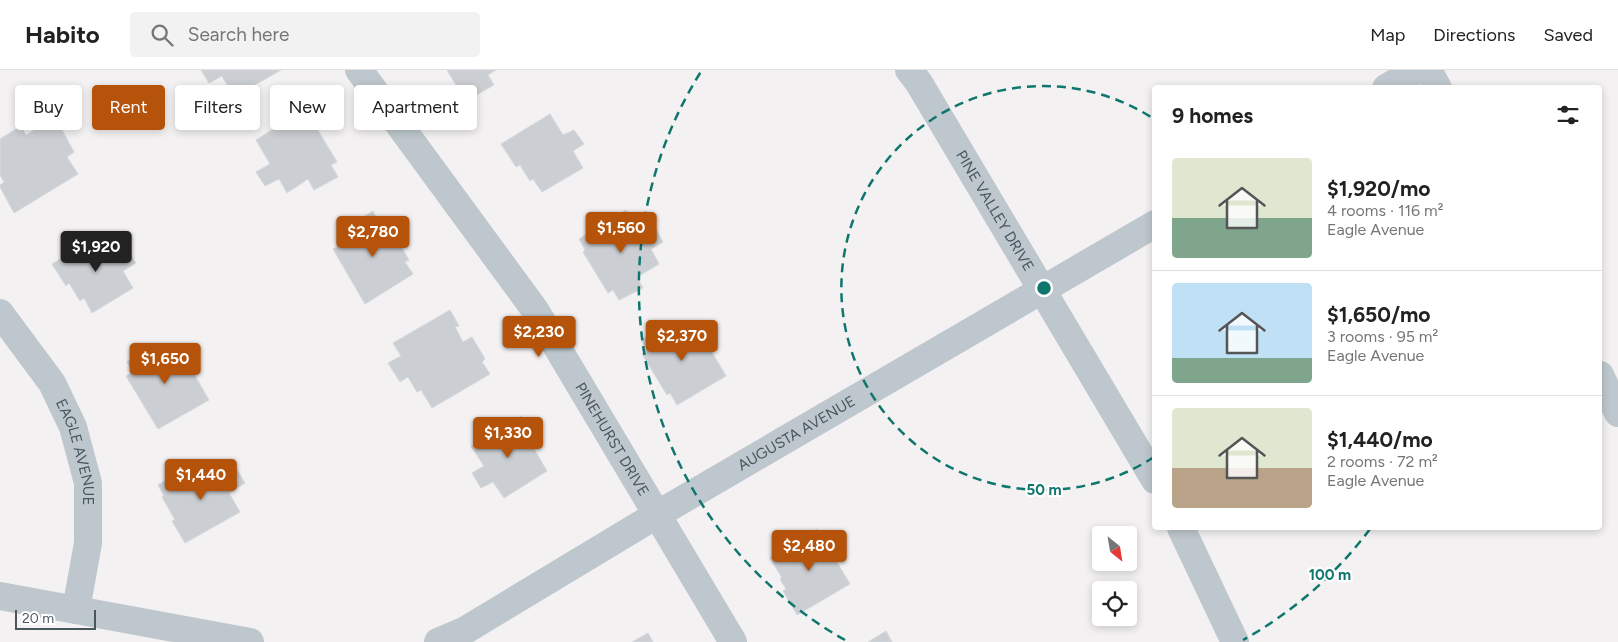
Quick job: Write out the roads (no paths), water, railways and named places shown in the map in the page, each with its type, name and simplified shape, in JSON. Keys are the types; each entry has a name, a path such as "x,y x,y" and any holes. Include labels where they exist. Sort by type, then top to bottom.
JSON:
{"street":[{"name":"PINEHURST DRIVE","path":"359,70 536,310 733,642"},
{"name":"PINE VALLEY DRIVE","path":"909,70 919,83 1152,475"},
{"path":"1391,85 1416,70"},
{"path":"1428,70 1436,85"},
{"name":"AUGUSTA AVENUE","path":"438,642 464,631 658,514 1152,226"},
{"name":"EAGLE AVENUE","path":"0,313 52,383 73,427 88,483 88,543 76,610"},
{"path":"1602,379 1618,413"},
{"path":"1182,530 1234,642"},
{"path":"0,596 250,642"}]}
